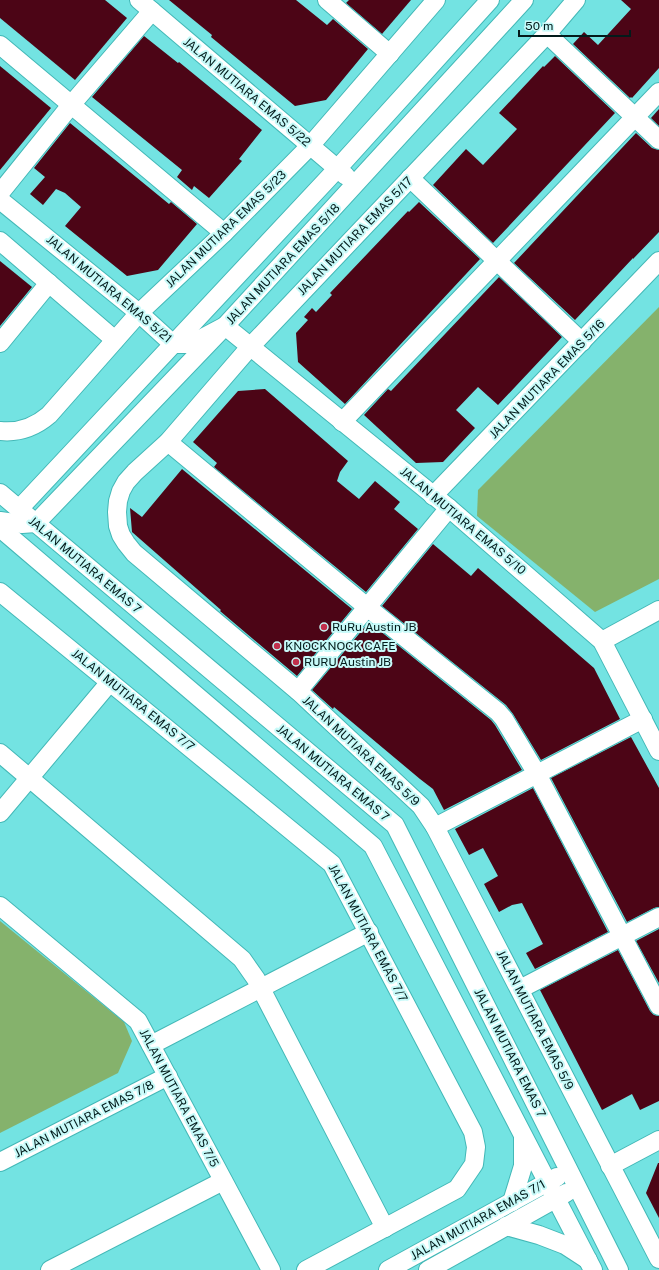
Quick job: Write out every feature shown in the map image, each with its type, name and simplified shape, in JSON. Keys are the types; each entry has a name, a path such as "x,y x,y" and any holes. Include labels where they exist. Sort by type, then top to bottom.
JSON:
{"street":[{"path":"327,0 390,54"},
{"name":"JALAN MUTIARA EMAS 5/23","path":"0,431 11,432 22,430 41,422 49,415 139,313 224,233 310,146 436,0"},
{"name":"JALAN MUTIARA EMAS 5/18","path":"26,519 173,344 337,169 490,0"},
{"name":"JALAN MUTIARA EMAS 5/18","path":"26,519 225,326 524,0"},
{"name":"JALAN MUTIARA EMAS 5/17","path":"135,472 168,442 250,346 547,34 576,0"},
{"path":"0,193 71,105 146,6"},
{"name":"JALAN MUTIARA EMAS 5/22","path":"146,6 356,184"},
{"path":"547,34 659,140"},
{"path":"0,45 224,233"},
{"path":"342,422 659,92"},
{"path":"410,178 582,342"},
{"name":"JALAN MUTIARA EMAS 5/21","path":"0,200 139,313 173,344 191,344 225,326"},
{"path":"0,242 115,340"},
{"name":"JALAN MUTIARA EMAS 5/16","path":"434,496 659,261"},
{"path":"1,341 49,283"},
{"name":"JALAN MUTIARA EMAS 5/10","path":"225,326 449,508 602,641 643,719 657,742"},
{"path":"168,442 501,716 510,727 537,774 659,1006"},
{"name":"JALAN MUTIARA EMAS 5/9","path":"135,472 126,482 121,491 117,512 118,526 126,543 134,553 298,691 417,803 435,827 659,1259"},
{"name":"JALAN MUTIARA EMAS 7","path":"0,493 26,519 396,825 619,1270"},
{"path":"298,691 449,508"},
{"path":"0,520 26,519 24,539 30,553"},
{"path":"0,528 372,846 591,1265"},
{"name":"JALAN MUTIARA EMAS 7/7","path":"0,592 332,864 473,1132 476,1147 474,1164 457,1189 306,1270"},
{"path":"602,641 659,610"},
{"path":"0,813 110,682"},
{"path":"435,827 643,719"},
{"path":"0,753 242,959 256,979 385,1228"},
{"name":"JALAN MUTIARA EMAS 7/5","path":"0,906 138,1021 271,1270"},
{"path":"520,989 659,917"},
{"path":"151,1045 369,932"},
{"name":"JALAN MUTIARA EMAS 7/8","path":"0,1162 168,1076"},
{"path":"512,1202 523,1166 523,1135"},
{"path":"610,1166 659,1140"},
{"name":"JALAN MUTIARA EMAS 7/1","path":"388,1270 569,1170"},
{"path":"50,1270 223,1180"},
{"name":"JALAN MUTIARA EMAS 7/1","path":"428,1270 577,1186"},
{"path":"506,1226 539,1235 565,1245 591,1265"}],"green space":[{"path":"659,307 659,579 595,612 477,516 478,490"},
{"path":"0,921 124,1022 132,1041 118,1073 0,1133"}],"building":[{"path":"0,0 105,0 127,18 75,80 0,18"},
{"path":"169,0 296,0 327,25 333,19 368,49 326,100 295,106 211,37 212,35"},
{"path":"349,0 411,0 382,34 346,3"},
{"path":"621,0 659,0 659,68 632,98 630,98 573,44 584,32 598,45 631,9"},
{"path":"144,36 178,63 179,62 262,130 239,159 242,161 209,198 194,186 192,190 177,177 182,170 92,97"},
{"path":"555,56 615,113 493,243 433,185 466,149 483,165 517,129 499,113 543,66 544,67"},
{"path":"0,66 51,108 0,170"},
{"path":"659,109 659,126 651,118"},
{"path":"70,123 169,204 171,202 197,224 158,270 127,276 65,226 81,207 65,193 56,189 43,205 30,194 45,177 34,168"},
{"path":"636,133 652,148 659,150 659,232 575,320 514,263"},
{"path":"419,202 480,259 345,404 298,362 296,333 308,320 304,317 312,308 316,312 332,295 330,293 408,211 409,212"},
{"path":"0,261 32,287 0,326"},
{"path":"499,277 562,337 498,405 478,387 456,410 475,428 443,462 416,463 364,415 388,389 391,391"},
{"path":"265,389 348,461 340,472 337,481 359,499 375,481 400,502 394,509 418,529 366,592 214,467 217,463 193,442 238,391"},
{"path":"182,469 352,609 297,676 220,611 221,610 132,532 130,508 142,517"},
{"path":"433,544 471,576 478,568 594,668 620,719 541,760 506,705 382,606"},
{"path":"369,622 491,720 522,770 444,810 433,789 334,707 333,709 312,690"},
{"path":"631,737 659,788 659,907 654,908 627,922 551,778"},
{"path":"533,788 608,932 535,969 526,953 543,944 522,903 512,905 499,912 484,884 498,876 483,848 469,855 455,829"},
{"path":"659,929 659,983 636,941"},
{"path":"618,950 650,1011 654,1015 659,1016 659,1101 640,1110 632,1094 602,1110 540,990"},
{"path":"659,1163 659,1218 646,1193"}],"place":[{"name":"RuRu Austin JB","path":"324,627"},
{"name":"KNOCKNOCK CAFE","path":"277,646"},
{"name":"RURU Austin JB","path":"296,662"}]}
